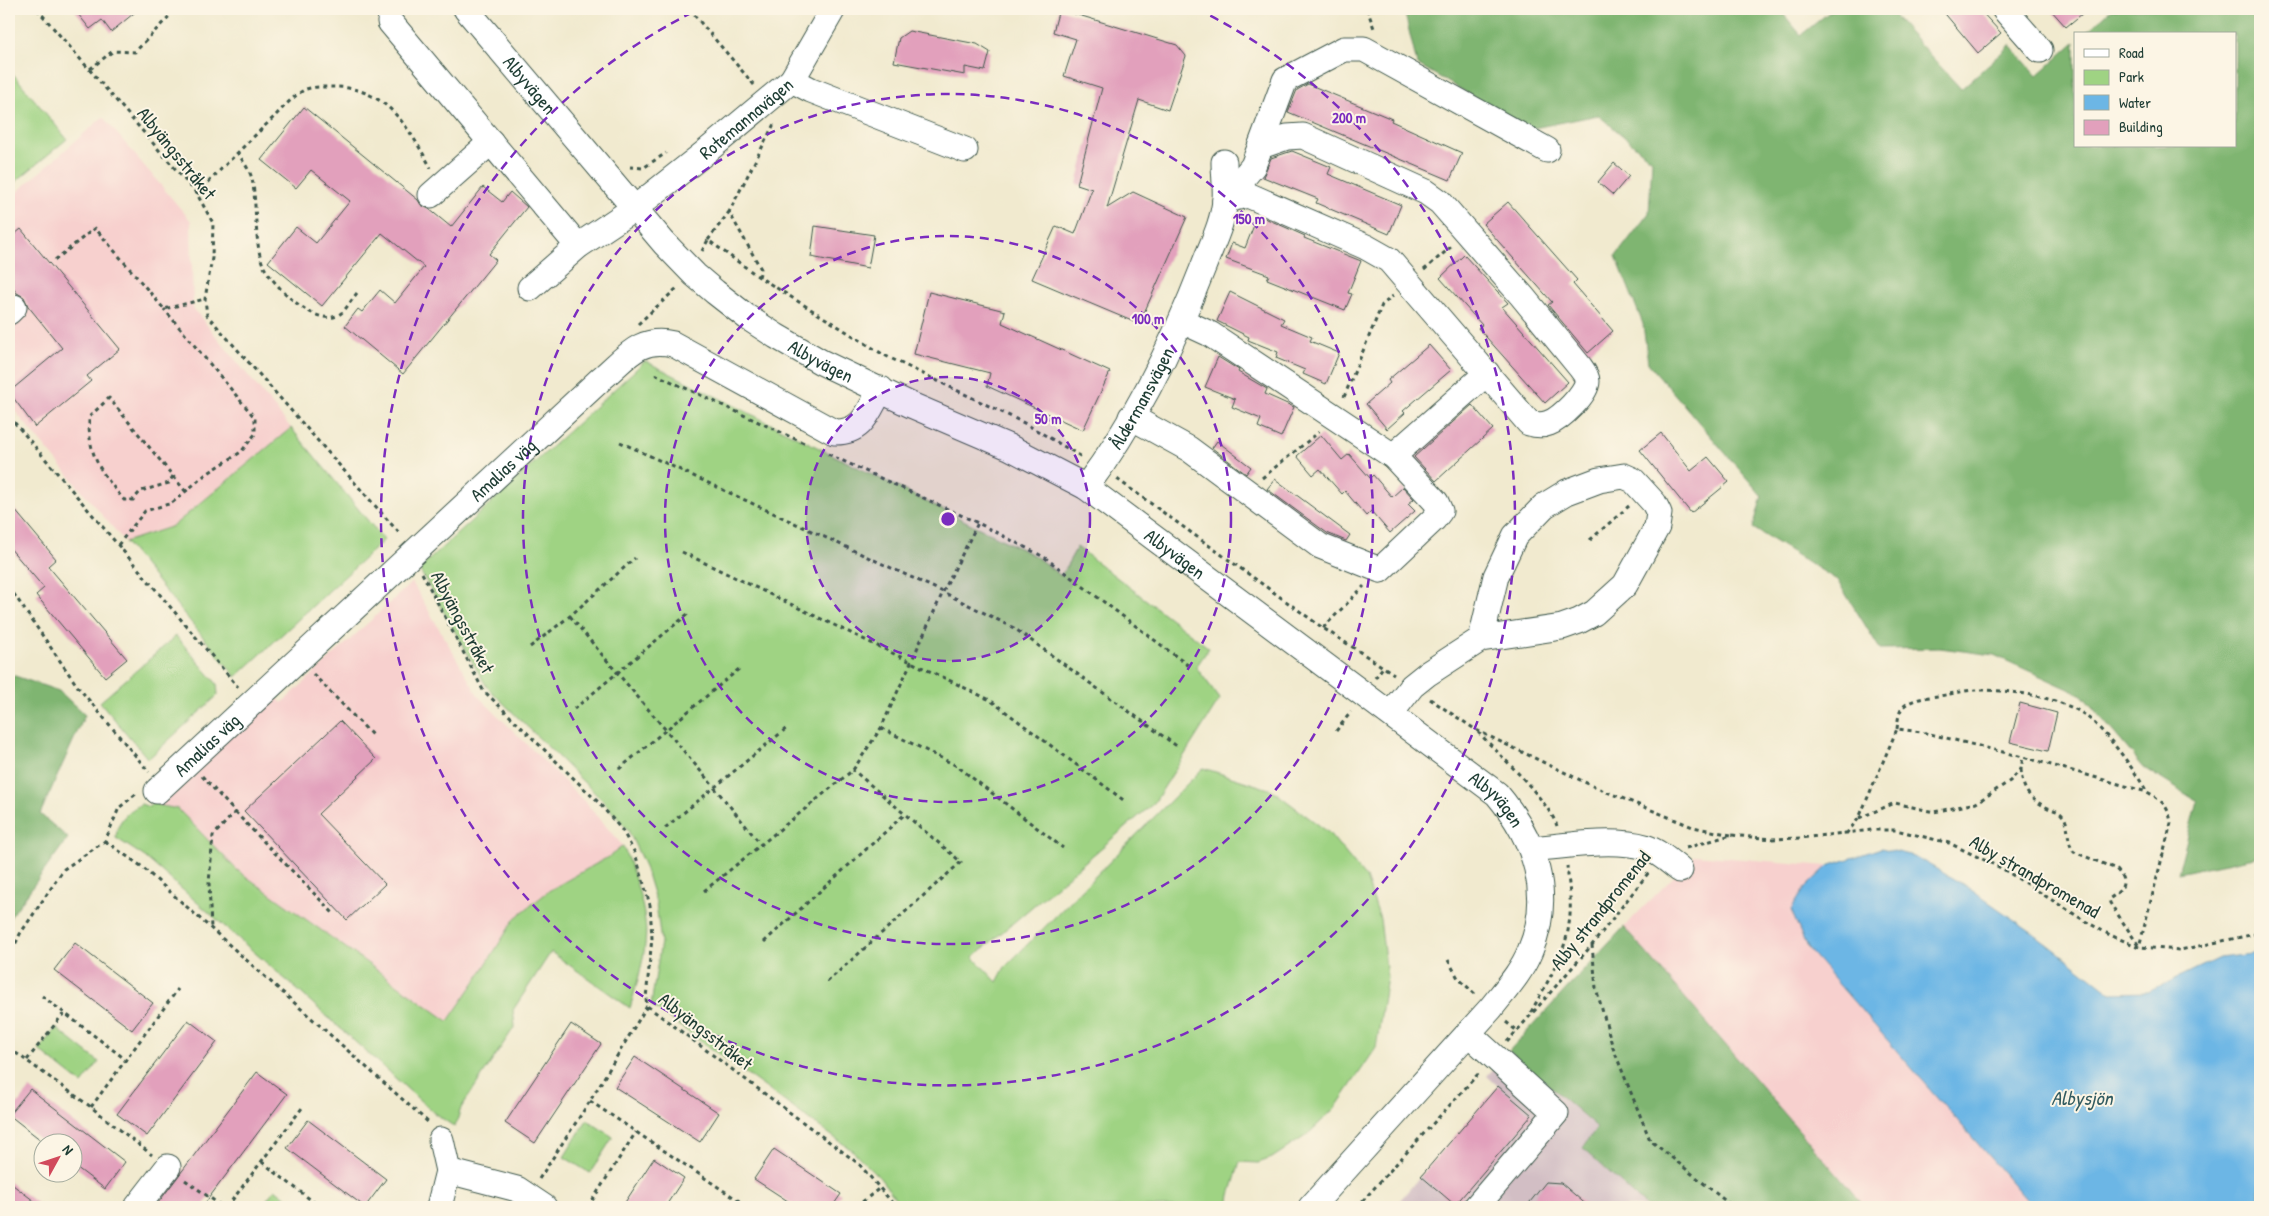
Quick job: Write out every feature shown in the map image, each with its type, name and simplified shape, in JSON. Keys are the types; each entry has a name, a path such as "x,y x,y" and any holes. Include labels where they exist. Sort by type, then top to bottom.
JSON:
{"street":[{"name":"Albyvägen","path":"466,9 635,208 695,275 747,317 821,362 881,389 910,405 1009,447 1094,478 1497,794 1511,811 1532,849 1540,876 1542,901 1530,951 1516,976 1468,1033 1311,1207"},
{"name":"Rotemannavägen","path":"530,288 578,246 635,208 792,80 833,9"},
{"path":"2004,9 2040,50"},
{"path":"390,22 578,246"},
{"path":"1225,200 1253,166 1285,80 1344,49 1364,49 1548,150"},
{"path":"792,80 811,90 965,150"},
{"path":"1225,200 1248,195 1389,260 1530,423 1538,425 1550,423 1581,398 1587,379 1580,367 1440,202 1426,192 1303,136 1287,137 1261,146"},
{"path":"435,191 491,142"},
{"name":"Åldermansvägen","path":"1094,478 1131,417 1182,322 1220,224 1225,200 1224,162"},
{"path":"1131,417 1189,449 1320,546 1380,570 1440,511 1436,502 1394,456 1210,334 1182,322"},
{"name":"Amalias väg","path":"156,784 188,762 638,346 659,341 673,344 834,432 845,432 858,427 881,389"},
{"path":"1394,456 1487,373"},
{"path":"1392,713 1412,686 1481,639 1562,627 1579,621 1594,613 1625,585 1657,526 1659,513 1633,480 1624,476 1598,480 1567,492 1544,506 1516,536 1496,576 1481,639"},
{"path":"1532,849 1621,844 1646,847 1671,863"},
{"path":"1468,1033 1556,1113 1476,1207"},
{"path":"440,1207 448,1171 441,1140"},
{"path":"140,1206 168,1167"},
{"path":"448,1171 517,1189 542,1206"}],"path":[{"name":"Albyängsstråket","path":"37,9 197,194 213,223 212,258 205,299 207,315 405,539 483,690 599,802 622,830 635,853 650,905 652,938 646,998 647,1006 859,1164 881,1187 896,1207"},
{"path":"90,69 114,51 135,52 176,9"},
{"path":"690,9 779,115 729,212 700,254"},
{"path":"197,194 237,152 305,90 348,87 369,92 390,109 411,132 435,191"},
{"path":"237,152 252,176 260,252 264,266 279,287 308,313 330,317 340,314 357,293"},
{"path":"729,212 761,269 759,277"},
{"path":"1246,491 1336,418 1382,306 1461,238 1463,227"},
{"path":"55,260 95,228 256,418 255,434 241,452 205,475 172,503 145,511 118,545"},
{"path":"708,240 759,277 884,355 1026,424 1094,478 1476,730 1597,788 1693,827 1731,835"},
{"path":"164,309 205,299"},
{"path":"655,374 815,448"},
{"path":"173,476 169,482 141,491 133,500 124,500 104,476 93,455 88,438 89,417 108,398 173,476 186,492"},
{"path":"9,416 242,691"},
{"path":"620,442 943,592 1014,628 1178,747"},
{"path":"824,452 978,523 1044,557 1189,666"},
{"path":"1590,540 1644,492"},
{"path":"704,891 762,846 853,770 881,728 943,592 978,523"},
{"path":"682,552 990,700 1126,802"},
{"path":"530,647 570,616 635,558"},
{"path":"1323,628 1380,570"},
{"path":"9,587 78,687 156,784"},
{"path":"574,709 689,613"},
{"path":"570,616 664,730 715,787 762,846"},
{"path":"299,659 374,737"},
{"path":"619,769 739,669"},
{"path":"1846,834 1859,818 1897,729 1900,713 1904,706 1930,697 1976,690 2016,693 2046,699 2076,709 2096,724 2139,777 2147,792"},
{"path":"665,828 788,727"},
{"path":"881,728 956,766 1064,848"},
{"path":"1897,729 1922,732 2023,757 2147,792 2161,799 2170,812 2171,823 2139,947"},
{"path":"2023,757 2022,780 2028,795 2035,802 2063,816 2066,820 2070,848 2074,852 2116,869 2120,873 2122,889 2120,894 2109,899 2110,903 2139,947"},
{"path":"188,762 334,914"},
{"path":"1859,818 1895,803 1934,812 1966,807 1998,791 2021,769"},
{"path":"827,982 961,862 853,770"},
{"path":"211,929 209,883 213,836 235,812"},
{"path":"764,942 905,814"},
{"name":"Alby strandpromenad","path":"1357,1207 1494,1056 1592,944 1671,863 1731,835 1772,839 1846,834 1872,830 1896,830 1949,843 2003,869 2110,935 2139,947 2180,950 2260,933"},
{"path":"105,841 141,866 430,1124 441,1140"},
{"path":"1592,944 1596,988 1613,1048 1650,1140 1732,1207"},
{"path":"91,1107 178,989"},
{"path":"42,996 125,1059"},
{"path":"538,1181 590,1101 647,1006"},
{"path":"27,1060 64,1013"},
{"path":"9,1048 48,1075 223,1207"},
{"path":"590,1101 748,1207"},
{"path":"227,1207 302,1108"},
{"path":"588,1207 636,1132"},
{"path":"262,1162 320,1207"},
{"path":"856,1207 881,1187"}],"shaded area":[{"path":"103,117 191,221 193,308 291,428 173,526 125,542 9,404 9,199"},
{"path":"412,582 479,697 585,802 623,846 610,856 550,890 515,918 448,1021 237,870 178,809 157,805 156,799 270,690 282,703"},
{"path":"1695,855 1828,866 1805,888 1807,948 2033,1207 1865,1207 1624,927"},
{"path":"1509,1051 1597,1127 1583,1148 1647,1207 1394,1207 1498,1086 1487,1076"}],"green space":[{"path":"1402,9 1779,9 1801,35 1833,9 1888,9 1961,89 2010,45 2037,76 2074,43 2074,148 2236,148 2236,32 2086,32 2112,9 2260,9 2260,857 2178,873 2197,801 2144,768 2082,695 1994,655 1940,648 1880,649 1837,580 1753,528 1762,496 1648,363 1643,324 1616,256 1649,213 1652,160 1598,115 1529,129 1417,64"},
{"path":"9,69 67,139 9,187"},
{"path":"645,361 1035,556 1061,576 1077,547 1209,648 1196,667 1220,699 1154,803 973,957 997,982 1005,967 1203,768 1272,790 1328,832 1366,878 1380,919 1387,977 1376,1048 1336,1107 1307,1135 1272,1158 1258,1163 1240,1162 1228,1207 902,1207 880,1178 853,1151 651,1005 661,942 656,903 644,864 628,830 602,800 487,687 419,569"},
{"path":"291,428 384,540 236,677 125,542 173,526"},
{"path":"176,636 217,684 218,695 148,759 100,702"},
{"path":"9,674 59,691 85,715 40,814 68,838 9,919"},
{"path":"156,799 157,805 178,809 237,870 448,1021 515,918 550,890 610,856 623,846 639,892 644,911 646,931 642,964 630,1008 551,952 513,1010 515,1026 461,1108 455,1127 434,1113 300,992 145,857 116,838 120,822 127,814 141,804 149,807"},
{"path":"1624,927 1865,1207 1647,1207 1583,1148 1597,1127 1509,1051"},
{"path":"56,1028 99,1062 82,1084 39,1050"},
{"path":"587,1120 613,1137 590,1173 564,1157"},
{"path":"275,1189 298,1207 261,1207"}],"water":[{"name":"Albysjön","path":"1881,848 1914,856 1964,885 2036,935 2111,993 2148,992 2219,958 2260,953 2260,1207 2033,1207 1807,948 1791,910 1805,888 1828,866"}],"building":[{"path":"74,9 139,9 111,32 102,20 90,29"},
{"path":"1059,9 1177,45 1186,56 1168,110 1139,100 1107,208 1133,192 1187,217 1139,324 1032,279 1056,226 1075,234 1092,189 1077,184 1102,88 1064,76 1076,39 1053,32"},
{"path":"1941,9 1979,9 2001,33 1978,53"},
{"path":"2050,9 2088,9 2066,27"},
{"path":"909,31 977,44 990,52 985,71 965,67 965,75 894,62 899,38"},
{"path":"1308,84 1392,119 1391,121 1462,153 1450,180 1288,112 1297,90"},
{"path":"304,107 418,200 421,205 429,209 451,227 483,187 502,202 510,192 527,207 489,254 496,260 403,374 345,326 358,309 362,312 380,290 395,303 424,267 382,233 322,306 268,262 296,227 316,243 350,201 311,170 296,188 261,160"},
{"path":"1292,151 1331,167 1328,174 1401,205 1389,234 1316,203 1318,199 1263,177 1271,158"},
{"path":"1614,163 1629,176 1613,195 1598,182"},
{"path":"1508,202 1577,280 1573,284 1613,331 1588,353 1548,305 1552,302 1483,224"},
{"path":"1258,215 1305,236 1304,238 1361,261 1348,293 1352,294 1345,310 1267,279 1269,275 1226,259 1232,243 1245,248"},
{"path":"815,226 874,235 868,268 811,257"},
{"path":"21,229 120,349 87,376 91,381 35,427 9,392 62,348 28,306 24,297 17,293 9,283 9,239"},
{"path":"1464,255 1508,303 1502,307 1568,382 1545,403 1478,328 1482,325 1440,278"},
{"path":"929,292 1005,311 1002,323 1110,372 1083,430 987,386 990,373 914,354"},
{"path":"1230,292 1284,319 1281,324 1312,337 1310,341 1339,353 1326,384 1303,374 1305,370 1276,358 1278,352 1248,340 1249,337 1217,321"},
{"path":"1429,345 1451,370 1403,411 1405,413 1387,429 1366,404 1390,383 1388,380"},
{"path":"1218,357 1239,370 1238,372 1267,389 1265,394 1294,407 1281,437 1258,427 1261,419 1232,407 1235,399 1205,387"},
{"path":"1472,405 1493,429 1436,481 1414,457"},
{"path":"1661,433 1691,471 1708,457 1729,482 1691,513 1640,450"},
{"path":"1321,435 1342,460 1349,454 1370,478 1373,475 1392,497 1403,487 1414,499 1408,504 1415,511 1390,533 1371,511 1366,516 1345,491 1342,494 1320,469 1313,475 1297,456"},
{"path":"1217,441 1251,467 1246,474 1212,448"},
{"path":"1275,479 1350,535 1346,541 1327,533 1267,489"},
{"path":"9,503 56,559 48,566 127,659 105,677 36,595 44,588 9,547"},
{"path":"2020,703 2057,713 2048,751 2010,742"},
{"path":"340,721 376,759 318,814 385,884 347,920 244,811"},
{"path":"75,943 153,1003 132,1030 54,970"},
{"path":"188,1020 217,1042 147,1136 117,1114"},
{"path":"571,1024 601,1044 535,1143 505,1123"},
{"path":"635,1057 719,1113 700,1142 615,1087"},
{"path":"257,1072 287,1094 202,1207 164,1207 158,1203"},
{"path":"1498,1086 1532,1115 1455,1205 1421,1176"},
{"path":"30,1089 125,1162 105,1189 82,1172 82,1134 33,1134 9,1115"},
{"path":"308,1120 386,1179 365,1207 287,1148"},
{"path":"774,1149 841,1194 832,1207 797,1207 754,1179"},
{"path":"654,1158 684,1178 665,1207 622,1207"},
{"path":"9,1182 42,1207 9,1207"},
{"path":"1546,1182 1561,1183 1589,1207 1526,1207"}]}
